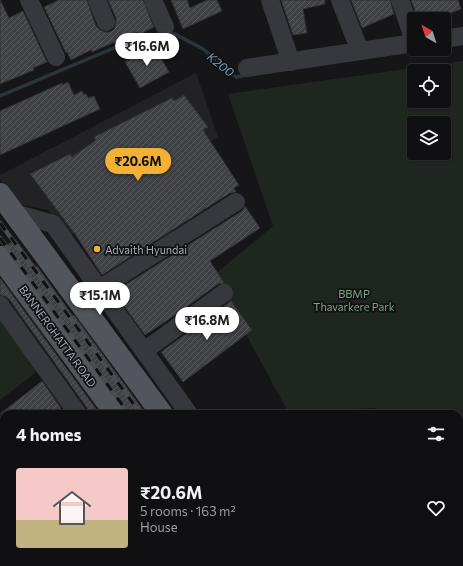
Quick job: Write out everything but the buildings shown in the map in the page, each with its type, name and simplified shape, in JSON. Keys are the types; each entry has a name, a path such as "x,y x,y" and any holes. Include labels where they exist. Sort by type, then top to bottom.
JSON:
{"main road":[{"path":"0,194 159,410"},
{"name":"BANNERGHATTA ROAD","path":"0,257 113,410"}],"street":[{"path":"29,0 56,57"},
{"path":"97,0 106,22"},
{"path":"153,0 165,27"},
{"path":"270,0 291,62"},
{"path":"340,0 360,51"},
{"path":"400,0 407,20"},
{"path":"451,38 463,36"},
{"path":"247,68 407,44"},
{"path":"99,289 236,202"},
{"path":"14,213 53,224 186,410"},
{"path":"144,352 224,293"},
{"path":"0,305 75,410"}],"shaded area":[{"path":"196,73 218,137 69,237 48,210 18,204 0,180 0,175"}],"green space":[{"name":"BBMP Thavarkere Park","path":"463,61 463,410 377,410 375,408 287,410 214,275 273,226 228,94 407,69 407,108 451,108 451,64 442,64"},
{"path":"0,316 40,369 0,400"}],"waterway":[{"name":"K200","path":"0,96 145,35 175,34 203,49 236,77 247,75"}],"railway":[{"path":"0,223 138,410"},
{"path":"0,238 126,410"}],"place":[{"name":"Advaith Hyundai","path":"97,249"}]}
